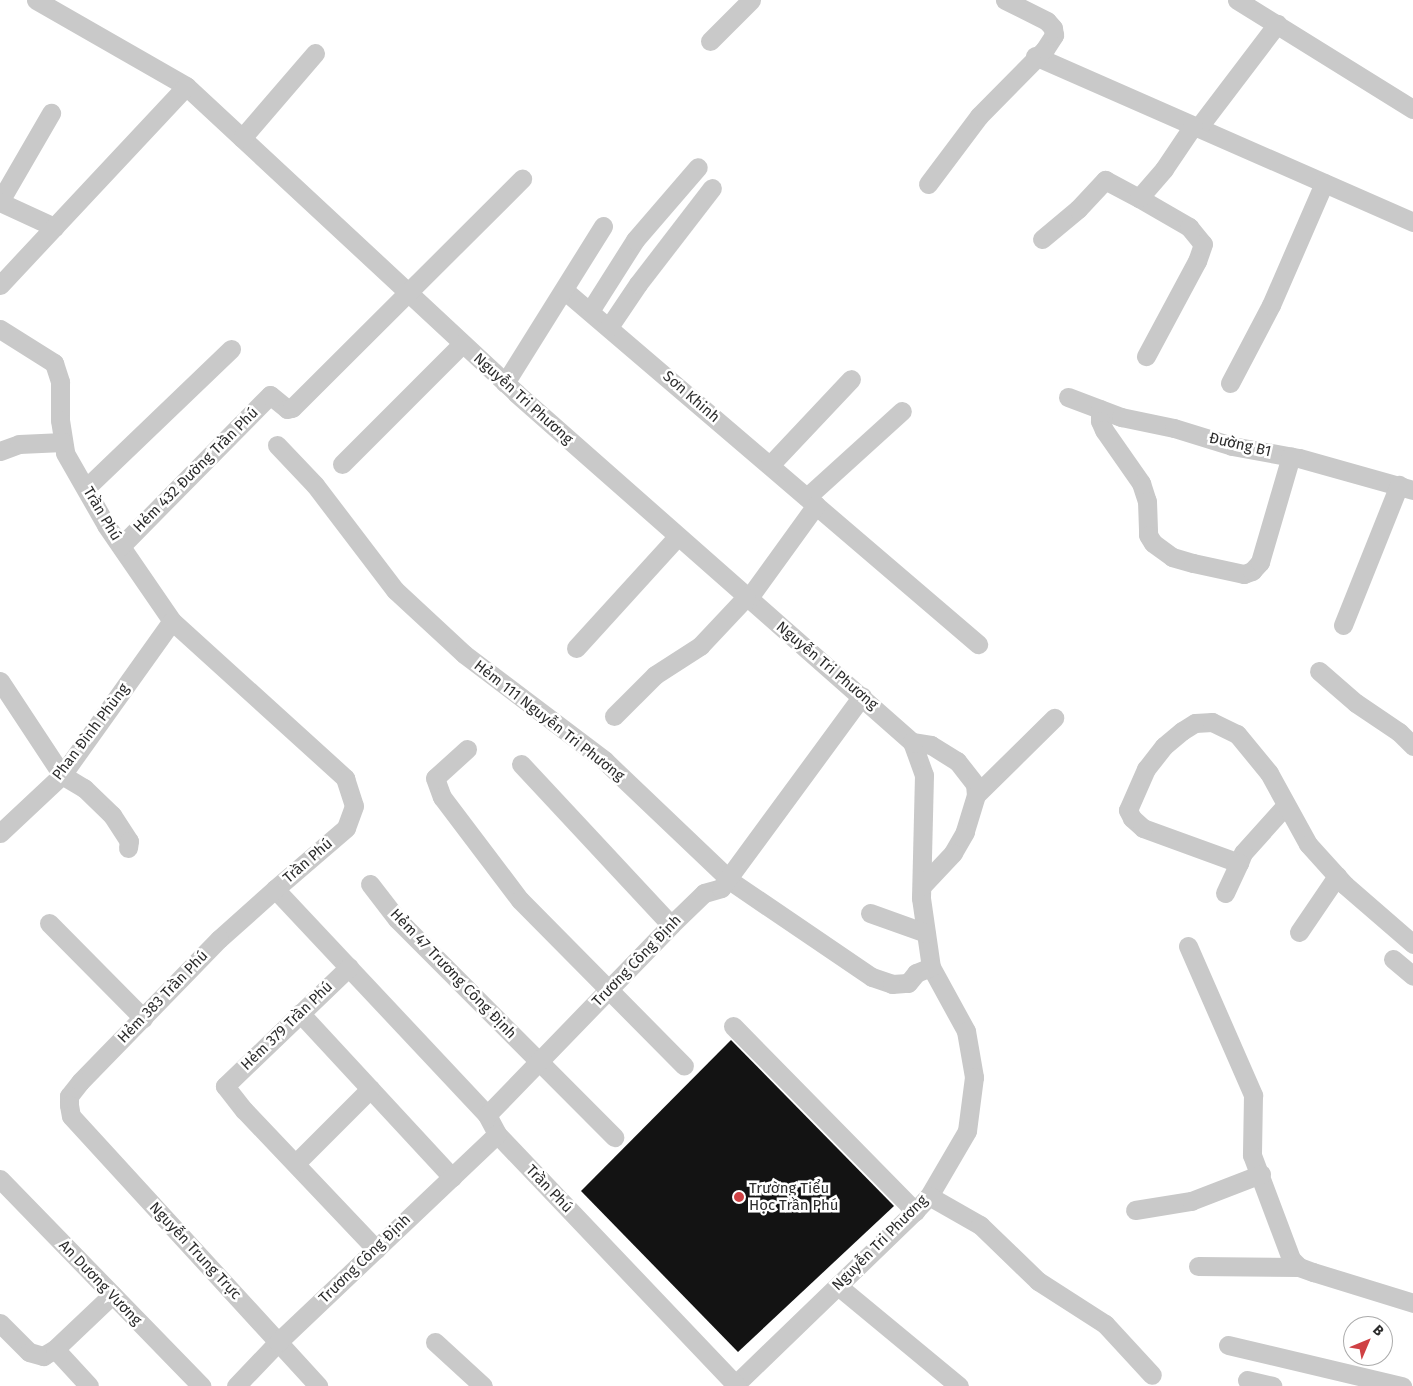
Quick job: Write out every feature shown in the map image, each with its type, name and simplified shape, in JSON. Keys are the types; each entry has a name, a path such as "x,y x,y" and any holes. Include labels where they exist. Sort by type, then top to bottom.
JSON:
{"street":[{"name":"Nguyễn Tri Phương","path":"36,0 186,86 505,383 912,742 924,775 922,886 930,967 966,1031 974,1077 966,1130 929,1196 736,1385"},
{"path":"710,41 751,0"},
{"path":"928,184 979,116 1050,41 1053,28 1005,0"},
{"path":"1237,0 1413,109"},
{"path":"1139,198 1164,169 1277,24"},
{"path":"242,138 315,53"},
{"path":"1035,56 1413,222"},
{"path":"0,284 186,86"},
{"path":"51,113 0,202 54,227"},
{"path":"590,311 636,240 698,167"},
{"path":"406,292 522,179"},
{"path":"1042,239 1078,209 1105,180 1189,227 1203,244 1197,261 1146,356"},
{"path":"1230,383 1272,305 1324,183"},
{"path":"609,327 644,276 712,188"},
{"path":"505,383 564,290 577,264 603,226"},
{"name":"Sơn Khinh","path":"564,290 978,644"},
{"name":"Hẻm 432 Đường Trần Phú","path":"121,546 270,394 287,409 292,408 406,292"},
{"name":"Trần Phú","path":"0,329 54,363 60,382 60,420 65,452 121,546 172,621 346,778 354,806 346,828 275,889 487,1115 497,1134 736,1385"},
{"path":"342,464 462,344"},
{"path":"86,488 231,349"},
{"path":"770,466 851,379"},
{"name":"Đường B1","path":"1068,397 1100,409 1232,446 1290,456 1406,487"},
{"path":"1100,409 1100,422 1104,430 1141,483 1147,501 1148,534 1152,542 1172,557 1193,563 1244,574 1252,571 1260,562 1290,456"},
{"path":"614,716 655,675 700,646 747,598 812,501 902,411"},
{"path":"0,450 19,444 63,442"},
{"name":"Hẻm 111 Nguyễn Tri Phương","path":"278,446 315,485 394,590 464,654 604,760 728,878 872,977 892,984 908,983 916,973 930,967"},
{"path":"1343,625 1406,487"},
{"path":"576,648 677,536"},
{"name":"Phan Đình Phùng","path":"0,833 62,775 172,621"},
{"path":"1319,671 1356,702 1399,732 1413,746"},
{"path":"1,685 62,775 84,788 112,815 129,841 128,848"},
{"name":"Trương Công Định","path":"487,1115 671,925 704,893 721,888 862,696"},
{"path":"976,795 1054,718"},
{"path":"1239,863 1143,828 1132,818 1128,810 1146,770 1164,746 1195,724 1212,722 1237,734 1269,773 1308,844 1337,876 1413,944"},
{"path":"912,742 931,745 957,762 975,784 976,795 966,832 953,853 922,886"},
{"path":"467,749 435,778 442,797 520,900 684,1066"},
{"path":"521,764 671,925"},
{"path":"1225,893 1243,854 1286,805"},
{"path":"1299,932 1337,876"},
{"name":"Hẻm 47 Trương Công Định","path":"370,884 397,919 614,1137"},
{"name":"Hẻm 383 Trần Phú","path":"71,1116 69,1096 219,939 275,889"},
{"path":"870,913 926,933"},
{"path":"49,923 143,1018"},
{"path":"1188,946 1253,1094 1252,1155 1261,1174 1291,1258 1299,1267"},
{"path":"1393,958 1413,976"},
{"name":"Hẻm 379 Trần Phú","path":"296,1164 225,1086 349,967"},
{"path":"300,1013 452,1176"},
{"path":"732,1026 915,1211"},
{"path":"370,1089 296,1164 376,1249"},
{"name":"Nguyễn Trung Trực","path":"71,1116 318,1386"},
{"name":"Trương Công Định","path":"236,1386 278,1342 497,1134"},
{"path":"1135,1210 1191,1201 1261,1174"},
{"name":"An Dương Vương","path":"0,1179 202,1386"},
{"path":"929,1196 980,1225 1038,1281 1105,1324 1152,1375"},
{"path":"1198,1266 1299,1267 1413,1303"},
{"path":"838,1286 959,1386"},
{"path":"0,1323 29,1352 43,1356 56,1349 112,1295"},
{"path":"435,1342 483,1386"},
{"path":"1228,1345 1402,1386"},
{"path":"56,1349 89,1386"},
{"path":"1247,1380 1272,1386"}],"building":[{"name":"Trường Tiểu Học Trần Phú","path":"731,1040 894,1206 738,1352 581,1191"}],"place":[{"name":"Trường Tiểu Học Trần Phú","path":"739,1197"}]}
